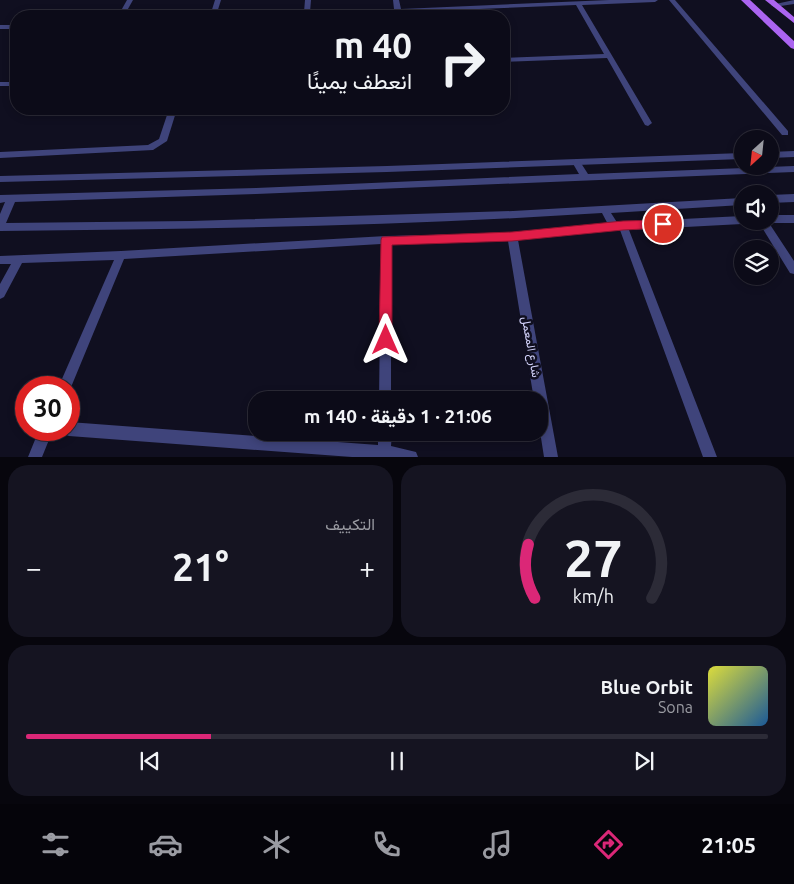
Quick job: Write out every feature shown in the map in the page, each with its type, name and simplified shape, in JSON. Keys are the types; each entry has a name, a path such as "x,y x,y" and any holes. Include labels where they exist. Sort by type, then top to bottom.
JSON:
{"main road":[{"path":"745,0 794,46"},
{"path":"772,2 794,21"}],"street":[{"path":"411,10 486,4 655,0"},
{"path":"672,0 785,133"},
{"path":"772,2 794,2"},
{"path":"578,3 648,123"},
{"path":"510,60 609,56"},
{"path":"0,155 150,148 163,141 171,115"},
{"path":"779,155 794,154"},
{"path":"0,179 387,169 734,156"},
{"path":"576,162 584,178"},
{"path":"0,198 256,192 794,169"},
{"path":"12,198 0,226 201,225 513,215 734,201"},
{"path":"779,199 794,198"},
{"path":"604,209 619,226 710,456"},
{"path":"779,219 794,219"},
{"path":"0,260 120,256 386,240 512,237 619,226 734,220"},
{"path":"768,230 794,270"},
{"name":"شارع المعمل","path":"512,237 551,456"},
{"path":"385,391 386,240"},
{"path":"69,376 120,256"},
{"path":"0,294 19,260"},
{"path":"80,430 410,456"},
{"path":"35,456 41,441"},
{"path":"384,454 385,441"}],"route":[{"path":"386,340 386,240 512,237 663,224"}]}
